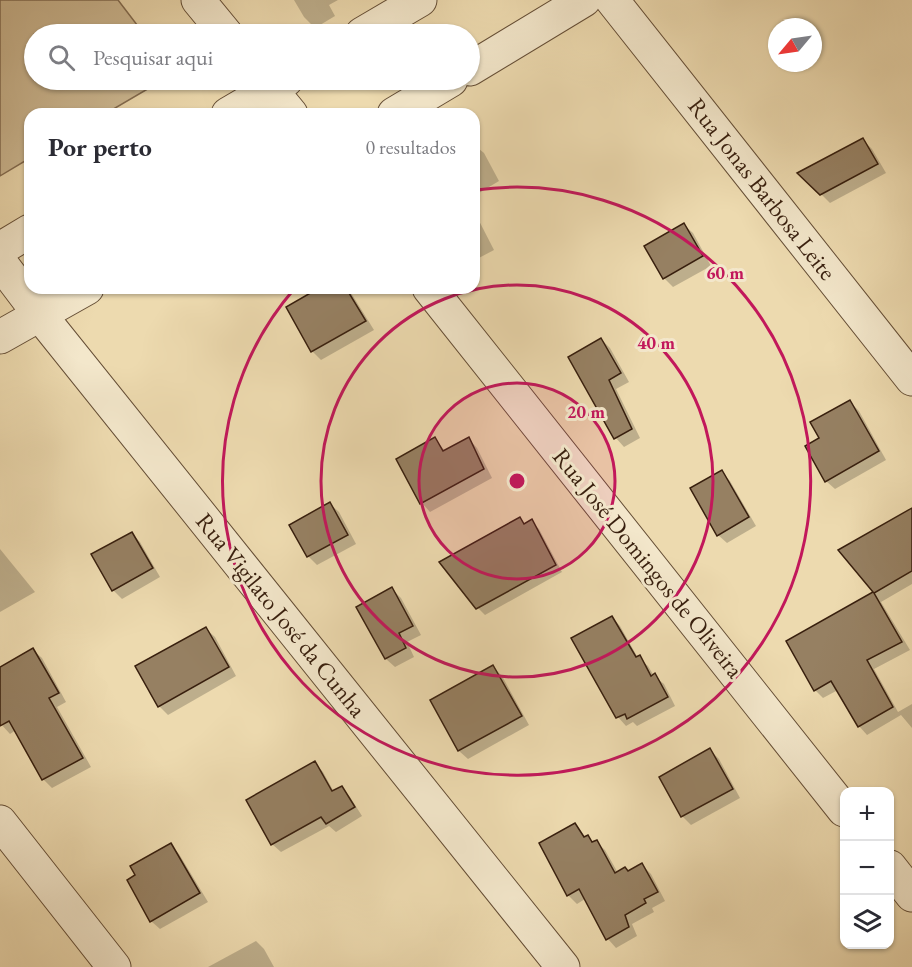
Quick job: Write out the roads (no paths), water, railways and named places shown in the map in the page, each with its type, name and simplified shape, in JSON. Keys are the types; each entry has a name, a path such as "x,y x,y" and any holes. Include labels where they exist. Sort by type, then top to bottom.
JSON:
{"street":[{"path":"198,0 218,24"},
{"path":"379,24 420,0"},
{"path":"480,63 584,0"},
{"name":"Rua Jonas Barbosa Leite","path":"612,0 912,379"},
{"path":"237,108 263,90"},
{"path":"277,90 288,108"},
{"path":"404,108 434,90"},
{"path":"0,249 24,235"},
{"name":"Rua Vigilato José da Cunha","path":"0,261 24,293"},
{"name":"Rua Vigilato José da Cunha","path":"24,294 563,967"},
{"path":"0,336 77,294"},
{"name":"Rua José Domingos de Oliveira","path":"434,294 840,805"},
{"path":"0,822 114,967"},
{"path":"894,872 912,895"}]}
